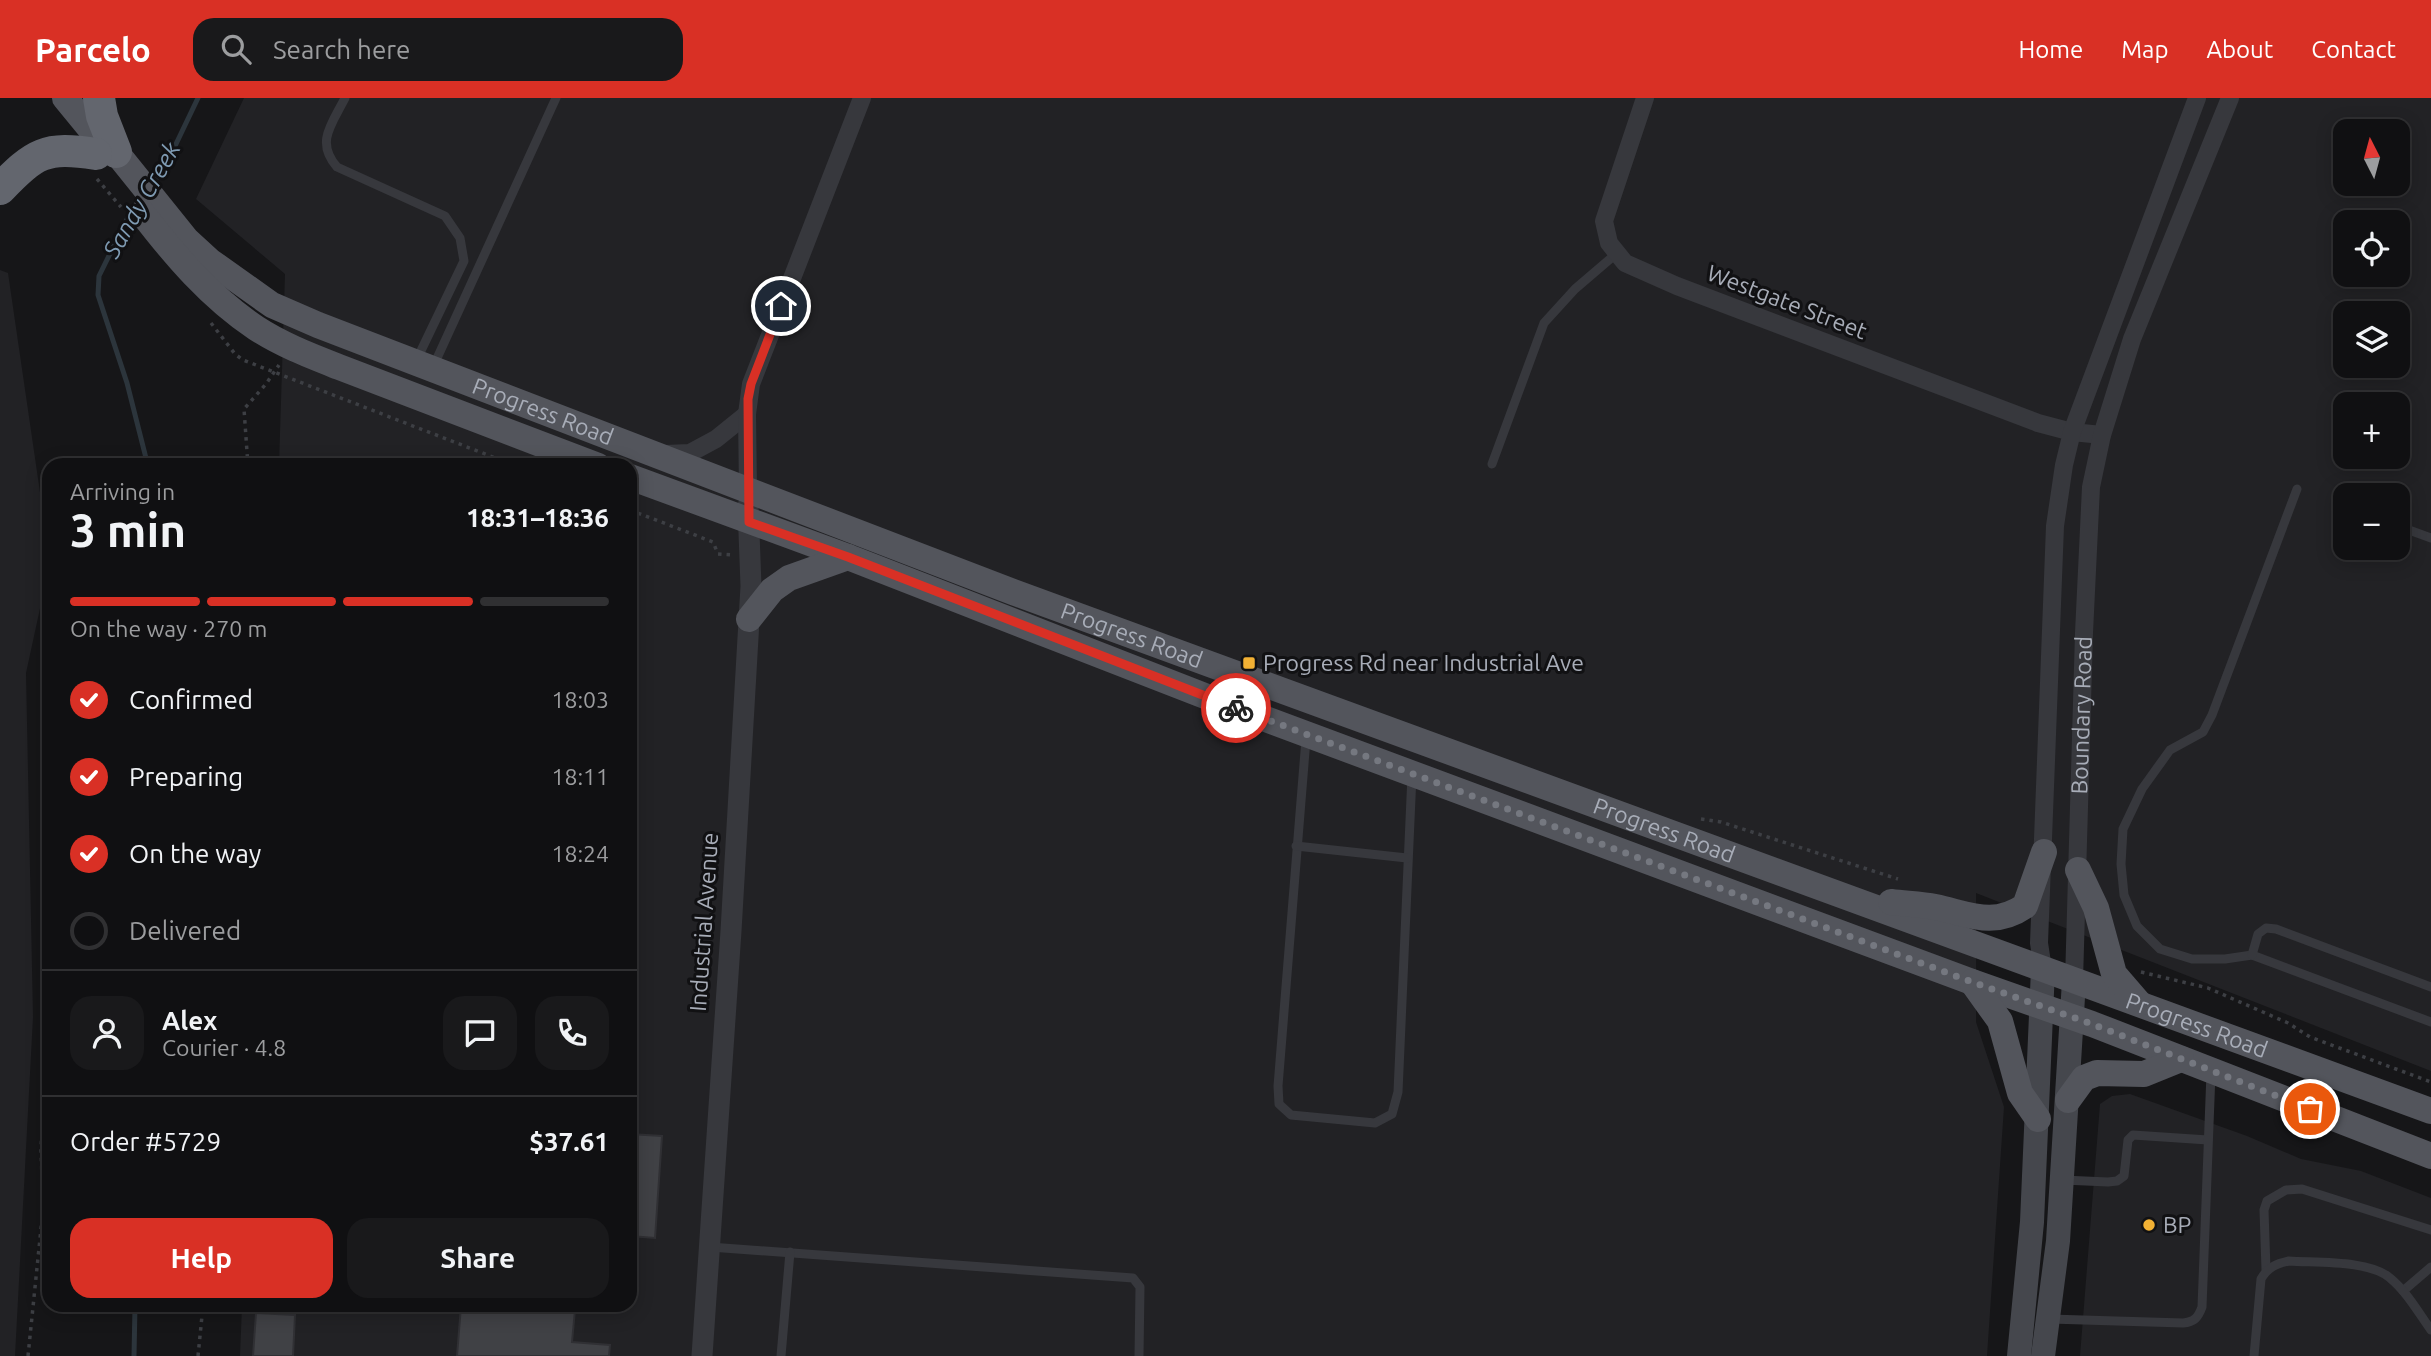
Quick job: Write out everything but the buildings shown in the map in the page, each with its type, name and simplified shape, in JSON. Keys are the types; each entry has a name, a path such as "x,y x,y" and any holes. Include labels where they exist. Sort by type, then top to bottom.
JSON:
{"highway":[{"path":"0,189 25,164 46,152 61,150 114,163 99,98"}],"main road":[{"name":"Progress Road","path":"47,98 114,163"},
{"name":"Progress Road","path":"65,98 161,224 199,282 227,307 258,329 339,367 577,458"},
{"name":"Progress Road","path":"161,224 186,239 210,261 272,305 424,366 1026,597 2431,1111"},
{"name":"Progress Road","path":"637,480 848,557 1307,734 2073,1018 2431,1156"},
{"path":"749,619 772,590 789,578 848,557"},
{"path":"1855,899 1933,907 1979,919 2004,918 2025,906 2043,852"},
{"path":"2078,870 2096,908 2114,974 2139,1003"},
{"name":"Boundary Road","path":"2018,1356 2030,1256 2043,969"},
{"name":"Boundary Road","path":"2043,1356 2058,1241 2074,981"},
{"path":"1972,982 2000,1021 2020,1093 2038,1119"},
{"path":"2068,1100 2084,1078 2097,1073 2144,1074 2181,1059"}],"street":[{"path":"748,490 747,414 751,384 862,98"},
{"path":"1617,254 1609,243 1604,221 1644,98"},
{"name":"Boundary Road","path":"2043,969 2039,943 2055,526 2064,465 2071,432 2197,98"},
{"name":"Boundary Road","path":"2074,981 2091,487 2102,435 2132,339 2230,98"},
{"name":"Westgate Street","path":"1617,254 1625,263 1676,286 2038,423 2071,432 2102,435"},
{"path":"652,454 690,453 716,439 747,414"},
{"name":"Industrial Avenue","path":"702,1356 751,586 748,490"}],"lane":[{"path":"345,98 326,139 327,156 337,167 445,216 460,237 464,261 424,366"},
{"path":"424,366 556,98"},
{"path":"1492,464 1544,323 1575,289 1617,254"},
{"path":"2297,489 2212,715 2203,732 2170,750 2142,789 2123,829 2121,864 2124,895 2137,926 2160,949 2192,959 2225,959 2252,955 2431,1022"},
{"path":"2410,530 2431,538"},
{"path":"1307,734 1278,1086 1279,1104 1291,1115 1376,1123 1392,1114 1398,1092 1412,773"},
{"path":"1296,846 1407,858"},
{"path":"2252,955 2259,934 2266,928 2276,929 2431,987"},
{"path":"2048,1319 2183,1324 2199,1317 2202,1307 2211,1071"},
{"path":"2062,1180 2117,1181 2124,1176 2128,1140 2133,1135 2208,1140"},
{"path":"2254,1356 2259,1288 2266,1270 2264,1210 2267,1201 2286,1190 2302,1189 2431,1230"},
{"path":"708,1247 1133,1278 1140,1287 1139,1356"},
{"path":"781,1356 790,1252"},
{"path":"2266,1270 2289,1261 2375,1269 2389,1276 2403,1291 2431,1330"},
{"path":"2403,1291 2431,1267"}],"path":[{"path":"247,458 244,409 266,384 288,345"},
{"path":"637,513 713,542 718,554 750,556"},
{"path":"42,1132 42,1178"},
{"path":"28,1356 42,1219"},
{"path":"198,1356 202,1312"}],"shaded area":[{"path":"244,98 2431,98 2431,1071 1976,893 1976,1022 2004,1107 1987,1356 240,1356 242,1312 637,1312 637,458 279,458 285,274 196,199"},
{"path":"0,270 8,273 42,506 42,599 26,673 33,1017 15,1356 0,1356"},
{"path":"2130,1094 2247,1136 2301,1159 2361,1171 2431,1198 2431,1356 2080,1356 2100,1104 2112,1096"}],"waterway":[{"name":"Sandy Creek","path":"152,184 165,167 198,98"},
{"name":"Sandy Creek","path":"131,211 99,276 98,295 127,383 146,458"},
{"name":"Sandy Creek","path":"134,1356 135,1312"}],"way so far":[{"path":"1236,708 1972,982 2092,1024 2310,1109"}],"place":[{"name":"Progress Rd near Industrial Ave","path":"1249,663"},
{"name":"BP","path":"2149,1225"}],"route":[{"path":"781,306 751,384 748,399 749,522 848,557 1236,708"}]}
